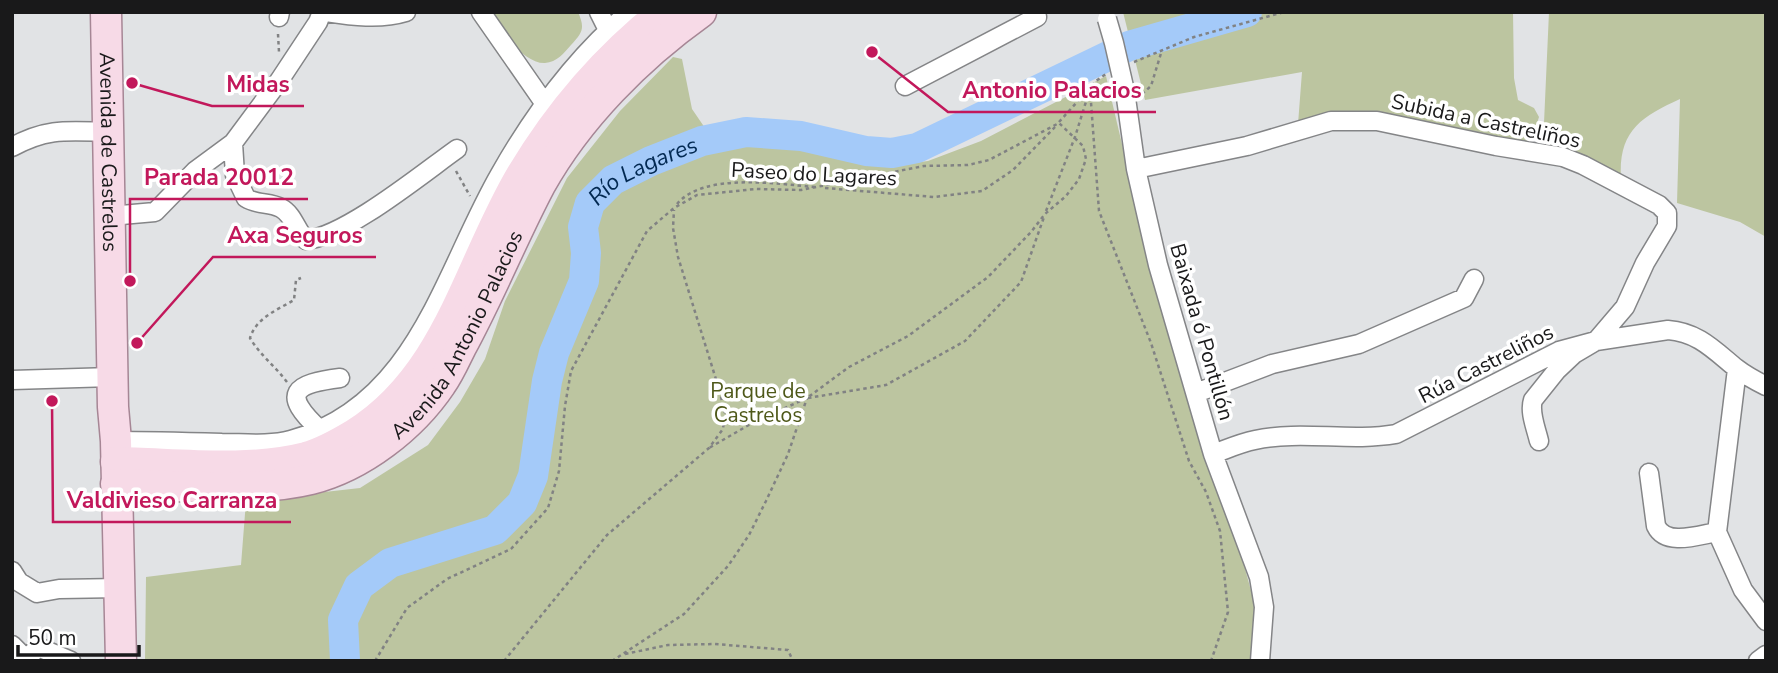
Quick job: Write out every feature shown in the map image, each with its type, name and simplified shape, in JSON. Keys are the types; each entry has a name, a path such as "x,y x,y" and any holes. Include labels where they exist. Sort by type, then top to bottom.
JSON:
{"main road":[{"name":"Avenida de Castrelos","path":"106,12 112,377 121,661"},
{"name":"Avenida Antonio Palacios","path":"116,462 265,465 308,456 340,443 369,425 396,402 420,373 457,308 520,176 563,112 610,59 663,12"},
{"name":"Avenida Antonio Palacios","path":"116,462 267,486 312,479 349,464 386,442 414,417 442,384 541,184 580,126 643,59 701,12"},
{"path":"457,308 455,280 463,248"}],"street":[{"path":"110,216 155,212 195,171 233,143 324,12 391,17 406,12"},
{"path":"481,12 545,104"},
{"path":"599,12 608,30"},
{"path":"116,462 252,443 288,441 320,430 346,416 371,396 407,357 499,175 545,104 608,30 629,12"},
{"path":"905,86 1037,17 1036,12"},
{"name":"Baixada ó Pontillón","path":"1106,16 1130,93 1136,169 1158,265 1213,454 1259,577 1264,607 1260,661"},
{"name":"Subida a Castreliños","path":"1136,169 1247,146 1331,121 1377,121 1563,158 1583,164 1659,205 1667,213 1667,226 1625,307 1596,341 1574,354 1557,370 1533,400 1532,414 1539,441"},
{"path":"12,147 46,132 108,132"},
{"path":"233,143 235,175 246,198 283,209 306,240 332,232 365,214 452,153"},
{"path":"1196,393 1272,364 1359,344 1464,298 1474,279"},
{"name":"Rúa Castreliños","path":"1213,454 1265,438 1378,437 1396,434 1559,351 1596,341 1668,330 1680,331 1700,339 1737,369 1766,386"},
{"path":"1737,369 1717,532 1743,590 1766,621"},
{"path":"12,380 112,377"},
{"path":"320,430 299,409 296,396 300,387 312,382 340,378"},
{"path":"1649,473 1659,532 1666,537 1675,538 1717,532"},
{"path":"12,571 19,582 37,593 60,589 120,588"},
{"path":"12,645 25,660 38,647 71,661"},
{"path":"1758,661 1766,656"}],"path":[{"path":"1128,65 1224,27 1284,12"},
{"path":"280,15 279,60 286,69"},
{"path":"1130,93 1142,94 1151,86 1162,50"},
{"name":"Paseo do Lagares","path":"674,208 685,194 711,185 782,184 934,197 982,191 1013,170 1102,76 1115,71"},
{"path":"807,398 886,384 965,341 1021,282 1090,89"},
{"path":"1090,89 1099,211 1151,343 1189,461 1206,492 1220,531 1228,612 1211,661"},
{"path":"375,661 407,608 447,579 511,549 548,508 559,471 571,372 648,231 674,208 697,195 756,189 820,188 924,166 968,165 989,160 1059,122 1075,137 1083,146 1086,159 1079,179 988,277 908,336 849,367 807,398 754,422 709,448 607,535 504,661"},
{"path":"452,153 452,163 471,197 476,198"},
{"path":"674,208 673,228 678,257 725,413 723,429 709,448"},
{"path":"288,383 273,364 258,352 250,338 261,320 294,300 296,281 301,278"},
{"path":"612,661 684,614 727,566 750,535 789,454 807,398"},
{"path":"621,655 668,645 715,644 788,650 793,661"}],"green space":[{"path":"484,12 578,12 582,30 557,59 545,63 537,62 512,44"},
{"path":"1123,12 1513,12 1514,78 1518,100 1534,108 1539,117 1532,139 1520,144 1423,124 1298,124 1302,72 1145,100"},
{"path":"1549,12 1766,12 1766,237 1740,222 1677,203 1680,99 1653,112 1634,128 1623,149 1621,179 1543,145"},
{"name":"Parque de Castrelos","path":"673,57 682,59 692,109 718,147 795,145 881,167 928,161 981,141 1106,76 1156,289 1238,543 1256,609 1252,661 145,661 146,577 241,565 246,501 360,488 428,445 460,402 485,359 505,301 567,178 620,111"}],"waterway":[{"name":"Río Lagares","path":"345,661 343,620 359,586 390,563 495,530 522,503 533,476 547,381 554,353 584,281 586,253 583,227 590,203 613,180 651,161 702,141 746,132 801,136 866,151 892,153 917,148 1129,46 1247,12"}],"place":[{"name":"Antonio Palacios","path":"872,52"},
{"name":"Midas","path":"132,83"},
{"name":"Parada 20012","path":"130,281"},
{"name":"Axa Seguros","path":"137,343"},
{"name":"Valdivieso Carranza","path":"52,401"}]}
